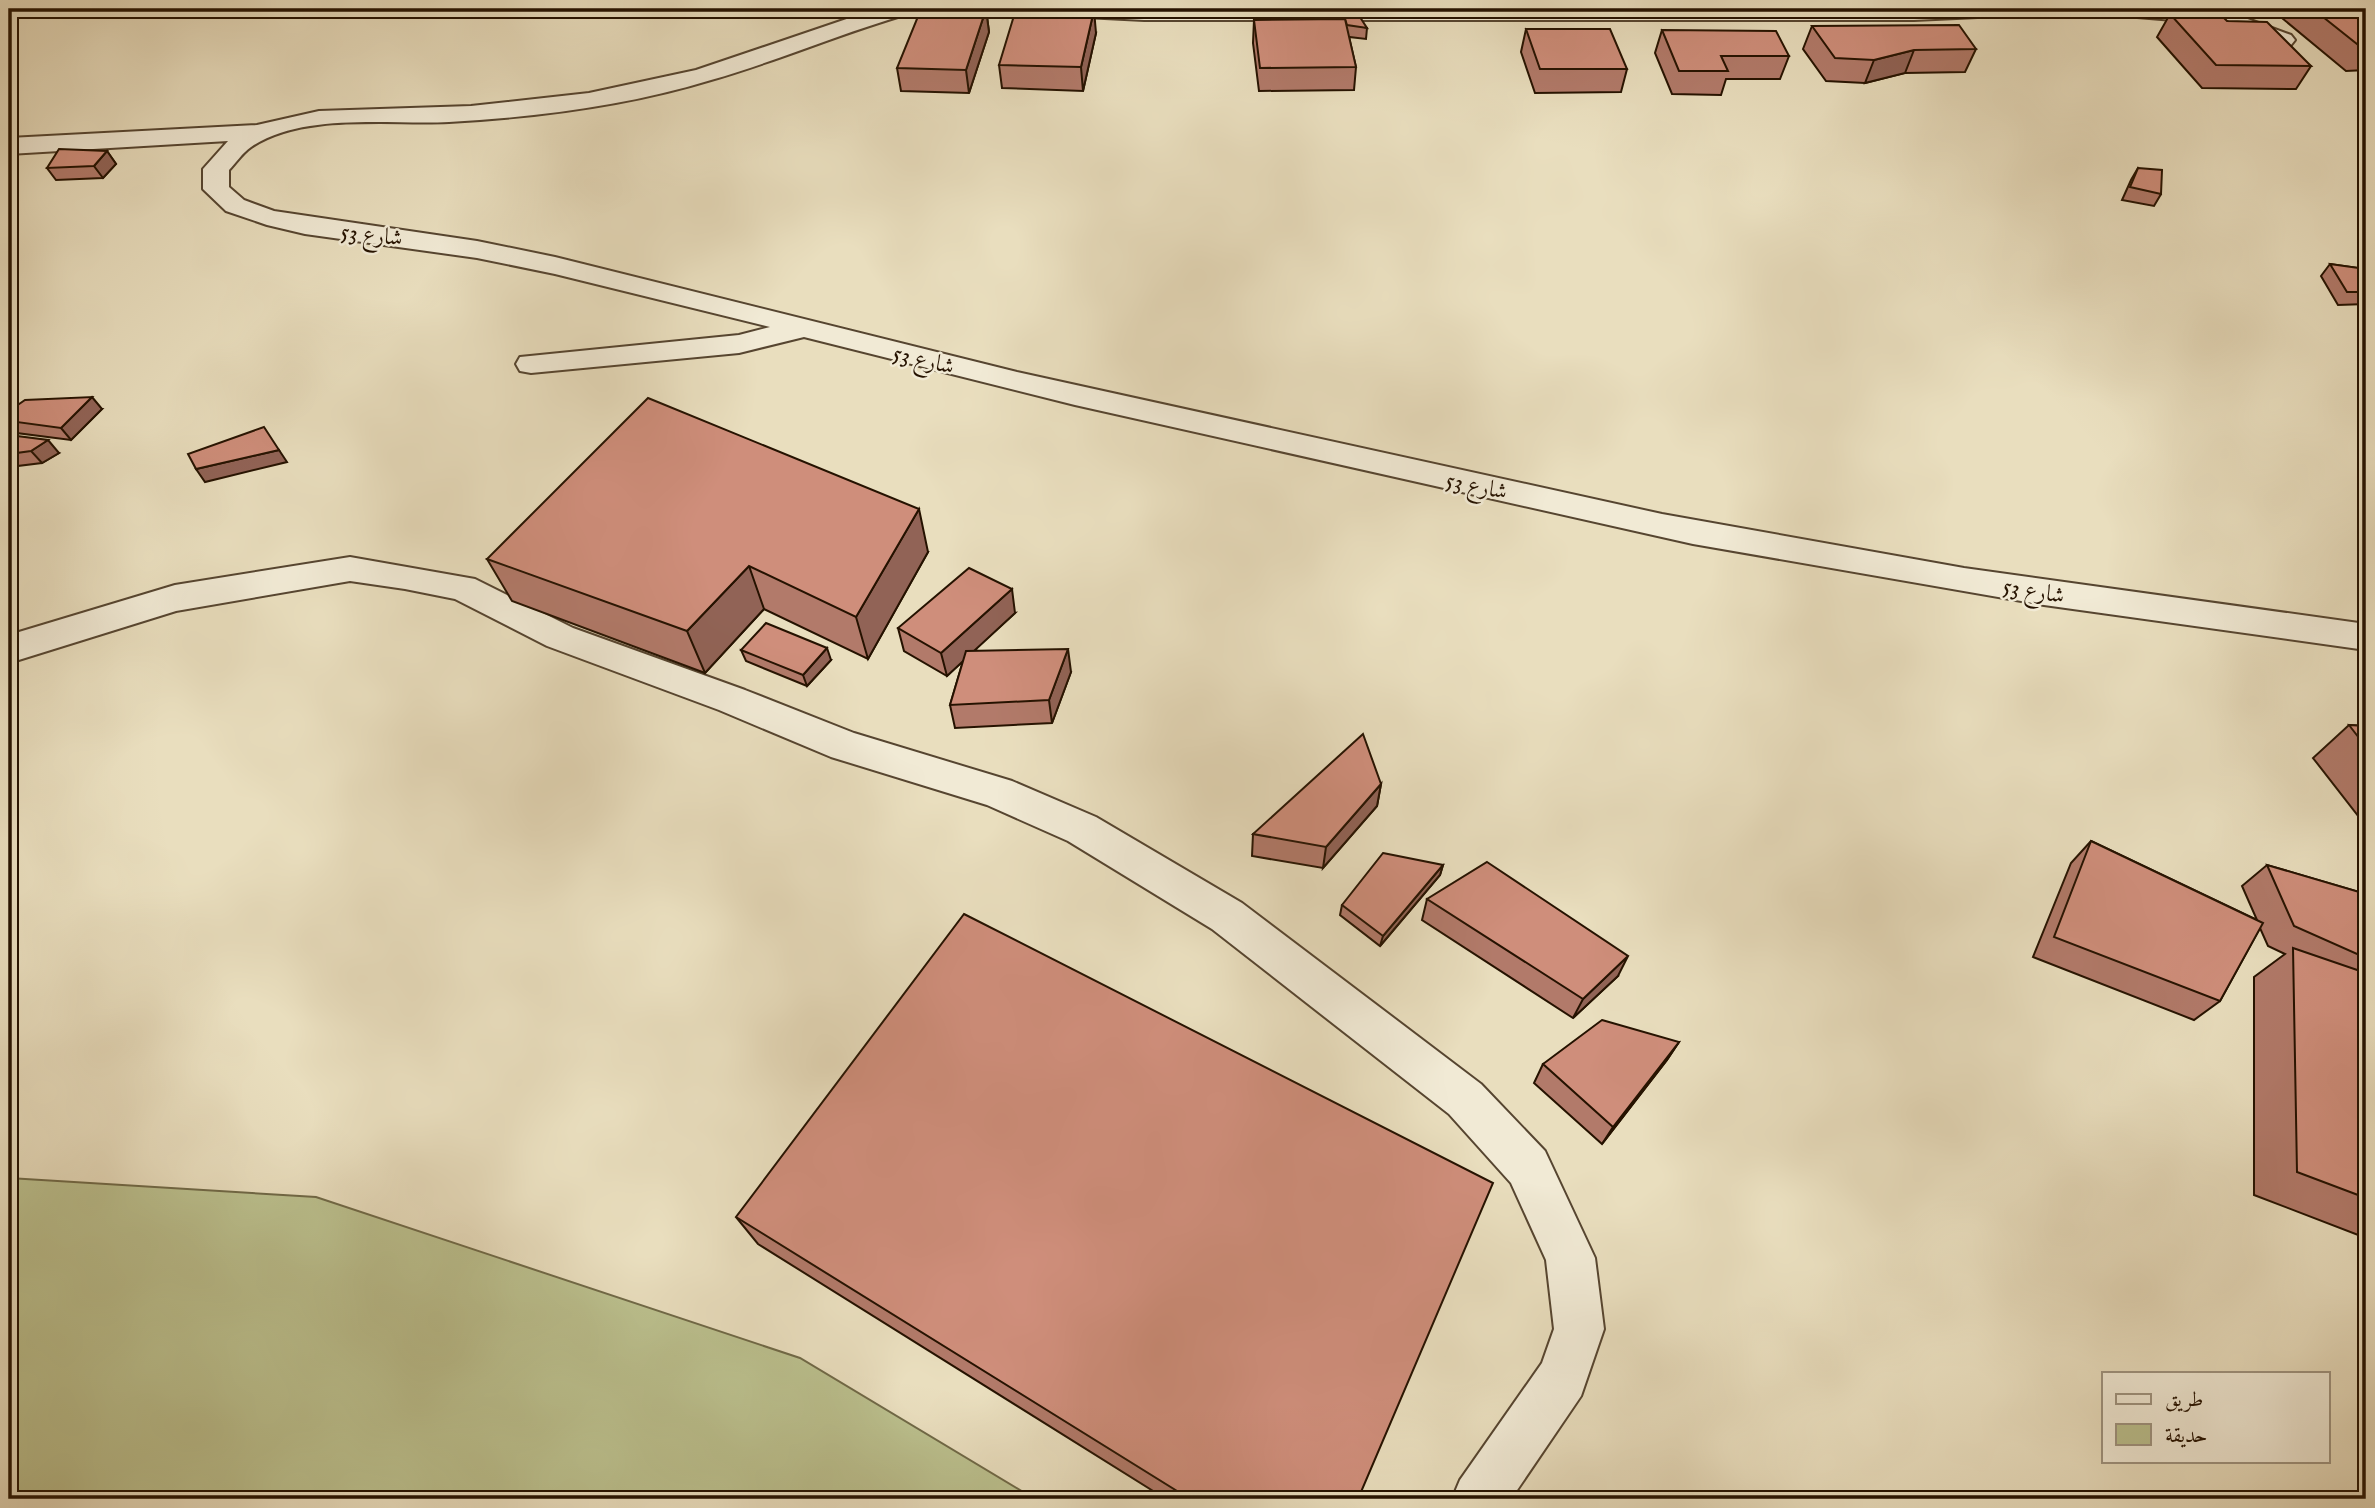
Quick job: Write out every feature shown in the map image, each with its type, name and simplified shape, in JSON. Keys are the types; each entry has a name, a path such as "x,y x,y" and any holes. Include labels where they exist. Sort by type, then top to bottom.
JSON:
{"street":[{"name":"شارع 53","path":"900,9 806,38 704,75 616,96 455,115 298,121 257,132 226,156 218,165 213,179 219,196 237,209 315,227 515,256 595,273 1077,396 1721,538 2148,610 2366,637"},
{"path":"1065,9 1144,13 1914,13 2000,9"},
{"path":"2125,9 2226,18 2285,40"},
{"path":"9,146 257,132"},
{"path":"531,365 739,344 804,328"},
{"path":"9,649 175,598 350,569 405,577 463,588 560,637 732,700 845,746 998,792 1082,829 1227,916 1465,1099 1528,1167 1570,1258 1579,1329 1563,1378 1479,1499"}],"green space":[{"path":"9,1178 316,1197 800,1358 1035,1499 9,1499"}],"building":[{"path":"921,9 986,9 966,70 897,68"},
{"path":"1016,9 1094,10 1081,67 999,65"},
{"path":"2313,9 2366,9 2366,48 2362,48"},
{"path":"1356,11 1367,28 1347,25 1345,19 1340,19 1341,12"},
{"path":"2170,14 2220,14 2227,21 2267,22 2311,66 2216,65"},
{"path":"1345,19 1356,67 1260,68 1254,20"},
{"path":"1959,25 1976,49 1914,50 1874,60 1835,58 1812,26"},
{"path":"1526,29 1610,29 1627,69 1540,69"},
{"path":"1662,30 1776,31 1789,56 1721,56 1728,71 1679,71"},
{"path":"59,149 107,151 94,166 47,168"},
{"path":"2138,168 2162,170 2161,194 2130,187"},
{"path":"2330,264 2366,269 2366,292 2347,292"},
{"path":"92,397 61,428 9,421 9,411 25,400"},
{"path":"648,398 919,509 856,617 749,566 687,631 487,559"},
{"path":"264,427 279,450 196,469 188,454"},
{"path":"9,435 48,440 31,451 9,454"},
{"path":"969,568 1012,589 941,653 898,628"},
{"path":"766,623 827,648 803,675 741,650"},
{"path":"1068,649 1049,700 950,705 966,651"},
{"path":"2349,725 2366,726 2366,747"},
{"path":"1363,734 1381,784 1326,847 1253,834"},
{"path":"2091,841 2263,923 2220,1001 2054,937"},
{"path":"1383,853 1443,865 1383,936 1342,905"},
{"path":"1487,862 1628,956 1583,999 1427,899"},
{"path":"2267,865 2366,894 2366,958 2294,926"},
{"path":"964,914 1493,1183 1358,1499 1190,1499 736,1217"},
{"path":"2293,948 2366,973 2366,1198 2297,1172"},
{"path":"1602,1020 1679,1042 1613,1127 1543,1064"}]}
